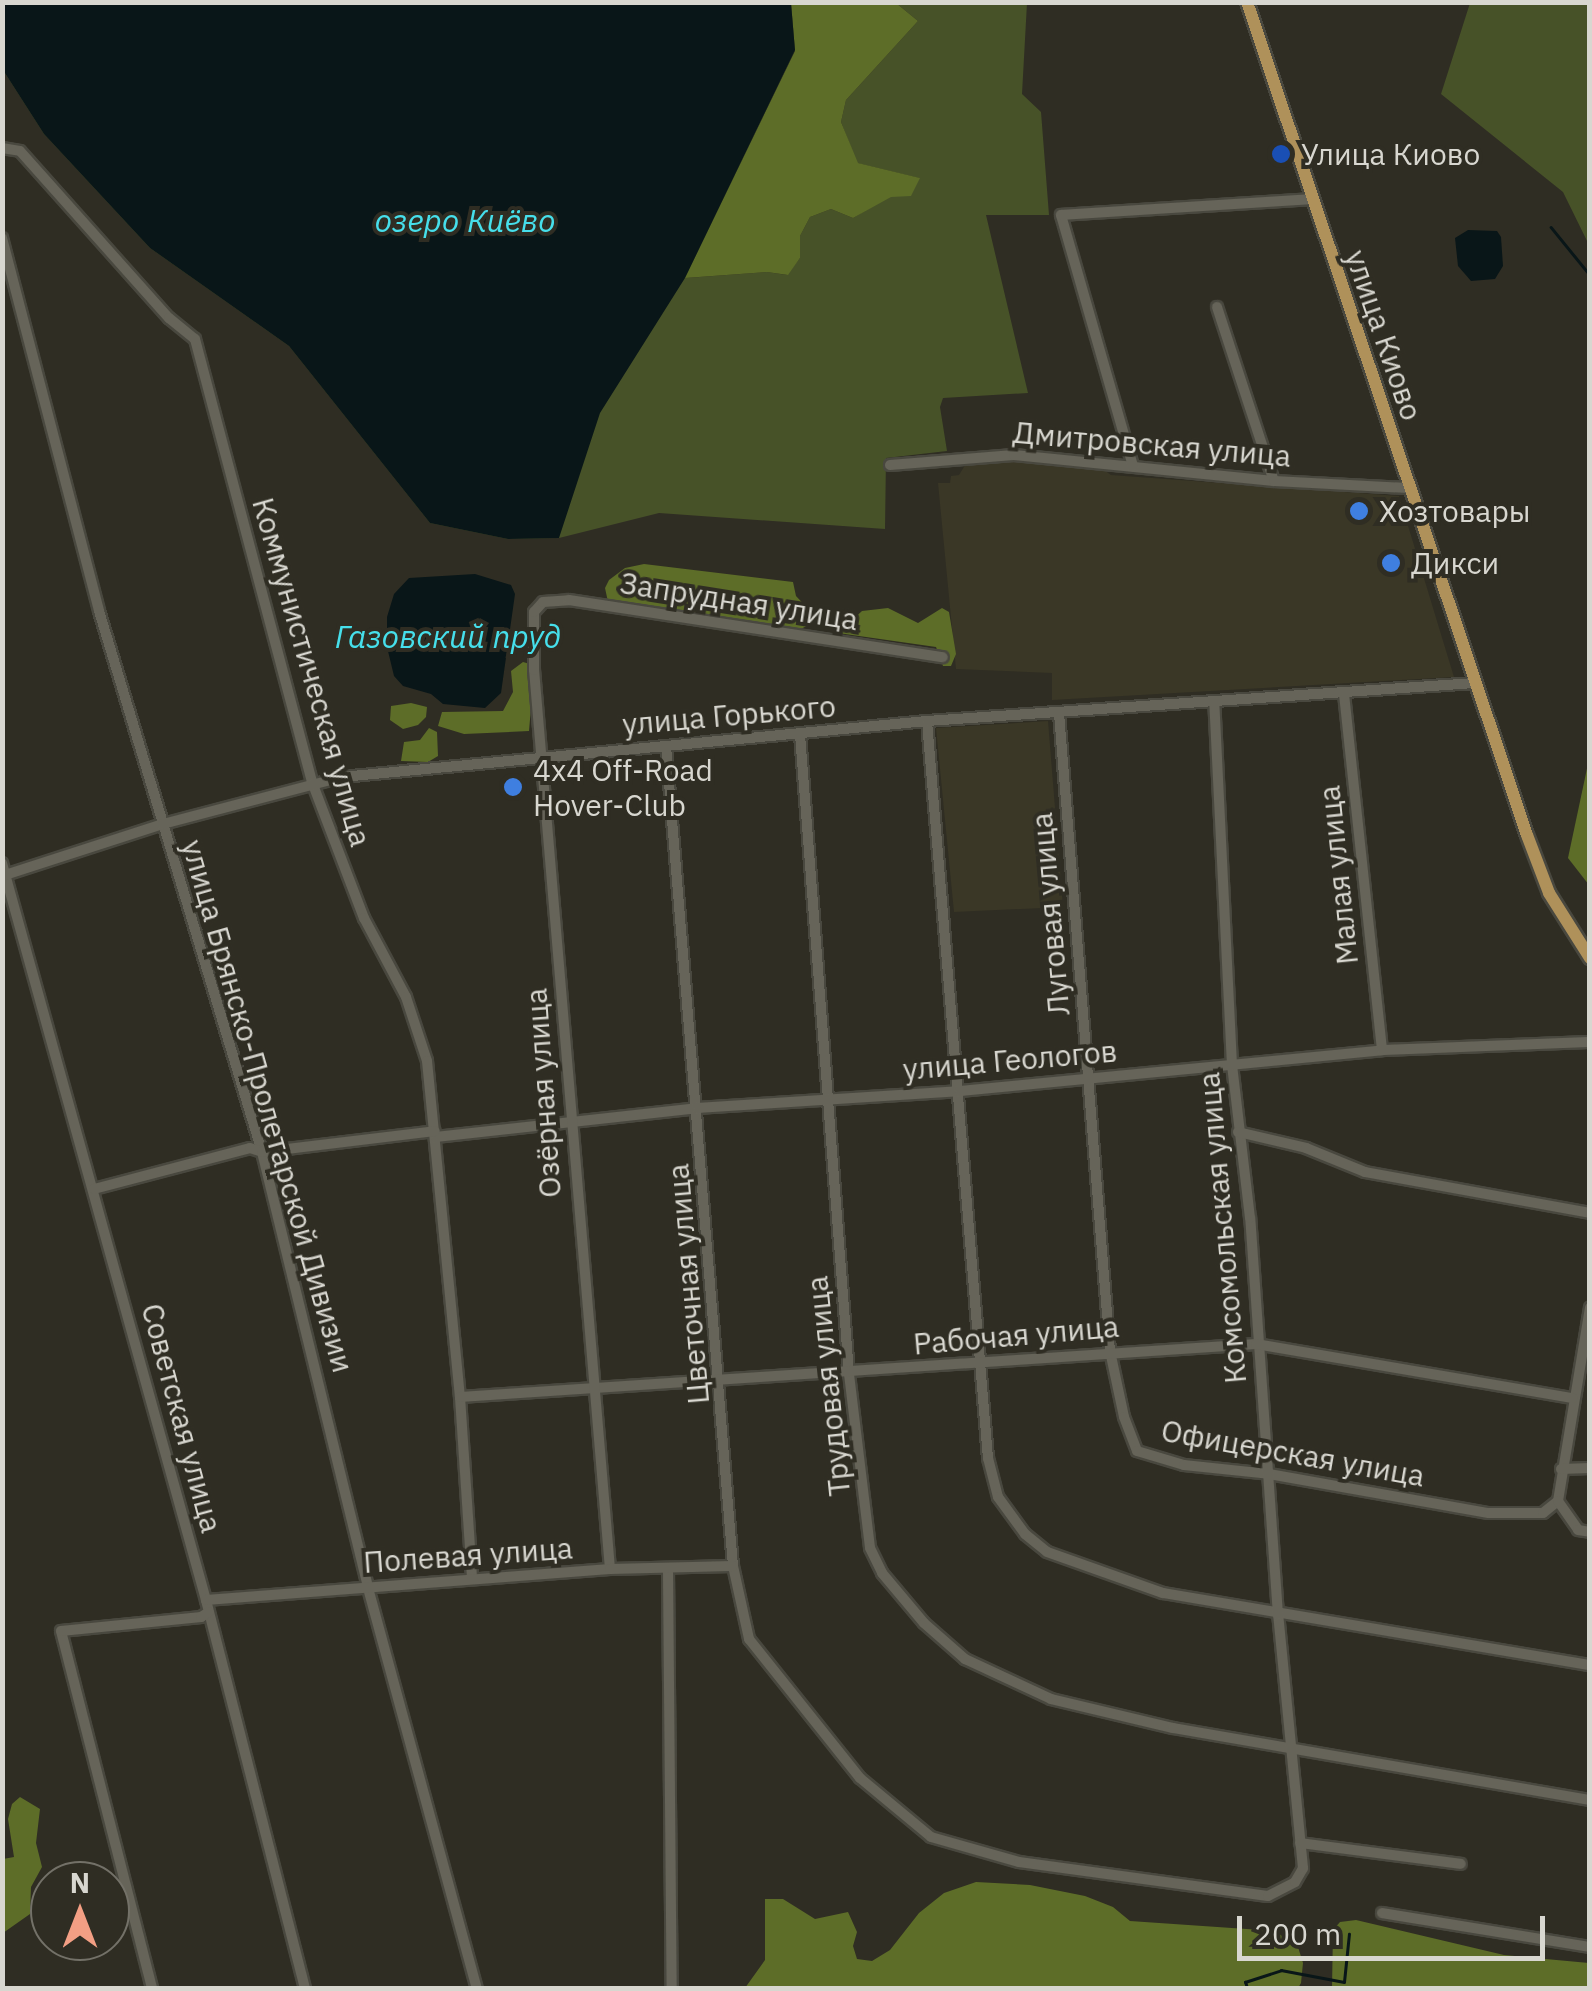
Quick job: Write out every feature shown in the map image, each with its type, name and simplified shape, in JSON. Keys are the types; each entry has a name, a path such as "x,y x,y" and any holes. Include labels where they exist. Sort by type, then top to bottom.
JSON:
{"main road":[{"name":"улица Киово","path":"1247,2 1548,893 1590,958"}],"street":[{"name":"Коммунистическая улица","path":"2,148 20,151 169,318 194,339 312,782 364,918 392,965 420,1032 436,1134 472,1578"},
{"path":"1133,466 1061,214 1312,199"},
{"name":"улица Брянско-Пролетарской Дивизии","path":"2,238 99,611 262,1152 368,1588 476,1988"},
{"path":"1217,307 1274,480"},
{"name":"Дмитровская улица","path":"890,465 1014,454 1274,480 1409,488"},
{"name":"Запрудная улица","path":"534,612 543,602 569,600 943,656"},
{"name":"Озёрная улица","path":"534,612 532,640 570,1122 610,1569"},
{"name":"улица Горького","path":"4,871 312,782 927,721 1474,682"},
{"name":"Малая улица","path":"1344,694 1382,1050"},
{"name":"Комсомольская улица","path":"1214,703 1232,1065 1250,1218 1256,1344 1300,1843"},
{"name":"Луговая улица","path":"1059,713 1110,1351"},
{"path":"927,721 993,1477 998,1496 1024,1534 1047,1552 1162,1593 1278,1616 1590,1665"},
{"name":"Трудовая улица","path":"800,734 848,1374 870,1548 882,1572 924,1624 966,1659 1051,1699 1173,1728 1590,1800"},
{"name":"Цветочная улица","path":"666,746 733,1566 749,1639 860,1778 931,1837 1019,1862 1268,1896 1300,1878 1300,1843"},
{"name":"Советская улица","path":"4,871 208,1606 305,1988"},
{"name":"улица Геологов","path":"94,1190 250,1148 262,1152 698,1108 960,1090 1382,1050 1590,1042"},
{"path":"1238,1132 1306,1148 1365,1172 1590,1213"},
{"path":"1590,1308 1589,1337 1572,1398 1558,1501 1578,1530 1590,1532"},
{"name":"Рабочая улица","path":"460,1397 1256,1344 1572,1398"},
{"name":"Офицерская улица","path":"1110,1351 1124,1417 1137,1451 1184,1465 1269,1474 1489,1513 1543,1513 1558,1501"},
{"path":"1561,1469 1590,1468"},
{"name":"Полевая улица","path":"152,1988 62,1631 201,1617 208,1606 368,1588 610,1569 733,1566"},
{"path":"668,1570 672,1988"},
{"path":"1300,1843 1461,1864"},
{"path":"1382,1913 1590,1948"}],"shaded area":[{"path":"1009,460 1104,470 1111,475 1399,496 1454,677 1052,700 1052,673 956,669 938,483 950,483 951,476 959,475 967,462"},
{"path":"1048,721 1063,907 954,912 936,728"}],"green space":[{"name":"озеро Киёво","path":"2,3 791,3 795,50 686,278 767,272 787,275 800,258 800,236 810,217 831,209 853,218 919,178 857,163 841,122 846,100 918,21 896,3 1027,3 1022,94 1041,112 1049,215 986,215 1028,393 943,398 940,407 947,451 886,458 885,529 659,513 559,538 508,539 430,523 289,346 150,248 44,134 3,70"},
{"path":"791,3 896,3 918,21 846,100 841,122 858,163 920,178 911,196 891,197 853,218 831,209 810,217 800,236 800,258 788,275 767,272 685,278 795,51"},
{"path":"1470,3 1589,3 1589,245 1563,192 1441,94"},
{"path":"644,564 793,582 796,596 814,615 812,623 801,629 608,602 605,588 609,580 625,568"},
{"path":"888,608 918,623 942,608 949,612 956,654 951,666 943,666 936,647 838,633 862,611"},
{"path":"523,662 530,664 533,685 529,731 464,734 438,726 442,712 503,711 513,692 511,671"},
{"path":"411,703 427,707 426,717 418,725 403,729 390,720 391,706"},
{"path":"429,728 437,732 438,756 428,762 401,761 404,742 420,740"},
{"path":"1589,759 1590,885 1568,858"},
{"path":"20,1797 40,1809 36,1843 40,1861 30,1861 30,1914 3,1933 3,1859 14,1857 8,1819 12,1804"},
{"path":"976,1882 1030,1885 1085,1896 1113,1907 1130,1921 1275,1931 1298,1947 1303,1963 1301,1983 1298,1988 745,1988 765,1960 765,1899 783,1899 815,1919 848,1912 857,1932 853,1946 857,1959 872,1961 890,1950 919,1913 944,1893"},
{"path":"1356,1920 1504,1955 1589,1963 1589,1988 1332,1988 1333,1930 1340,1922"}],"water":[{"name":"озеро Киёво","path":"2,3 791,3 795,50 685,278 600,413 559,538 508,539 430,523 289,346 150,248 44,134 3,70"},
{"path":"1468,230 1497,231 1501,237 1503,266 1495,279 1471,281 1458,266 1455,238"},
{"name":"Газовский пруд","path":"475,574 511,585 515,594 501,693 485,708 443,704 431,694 403,686 394,676 387,647 387,617 394,594 409,578"}],"waterway":[{"path":"1551,227 1590,275"},
{"path":"1247,1988 1245,1982 1281,1970 1344,1982 1349,1934"}],"place":[{"name":"Улица Киово","path":"1281,154"},
{"name":"Хозтовары","path":"1359,511"},
{"name":"Дикси","path":"1391,563"},
{"name":"4x4 Off-Road Hover-Club","path":"513,787"}]}
